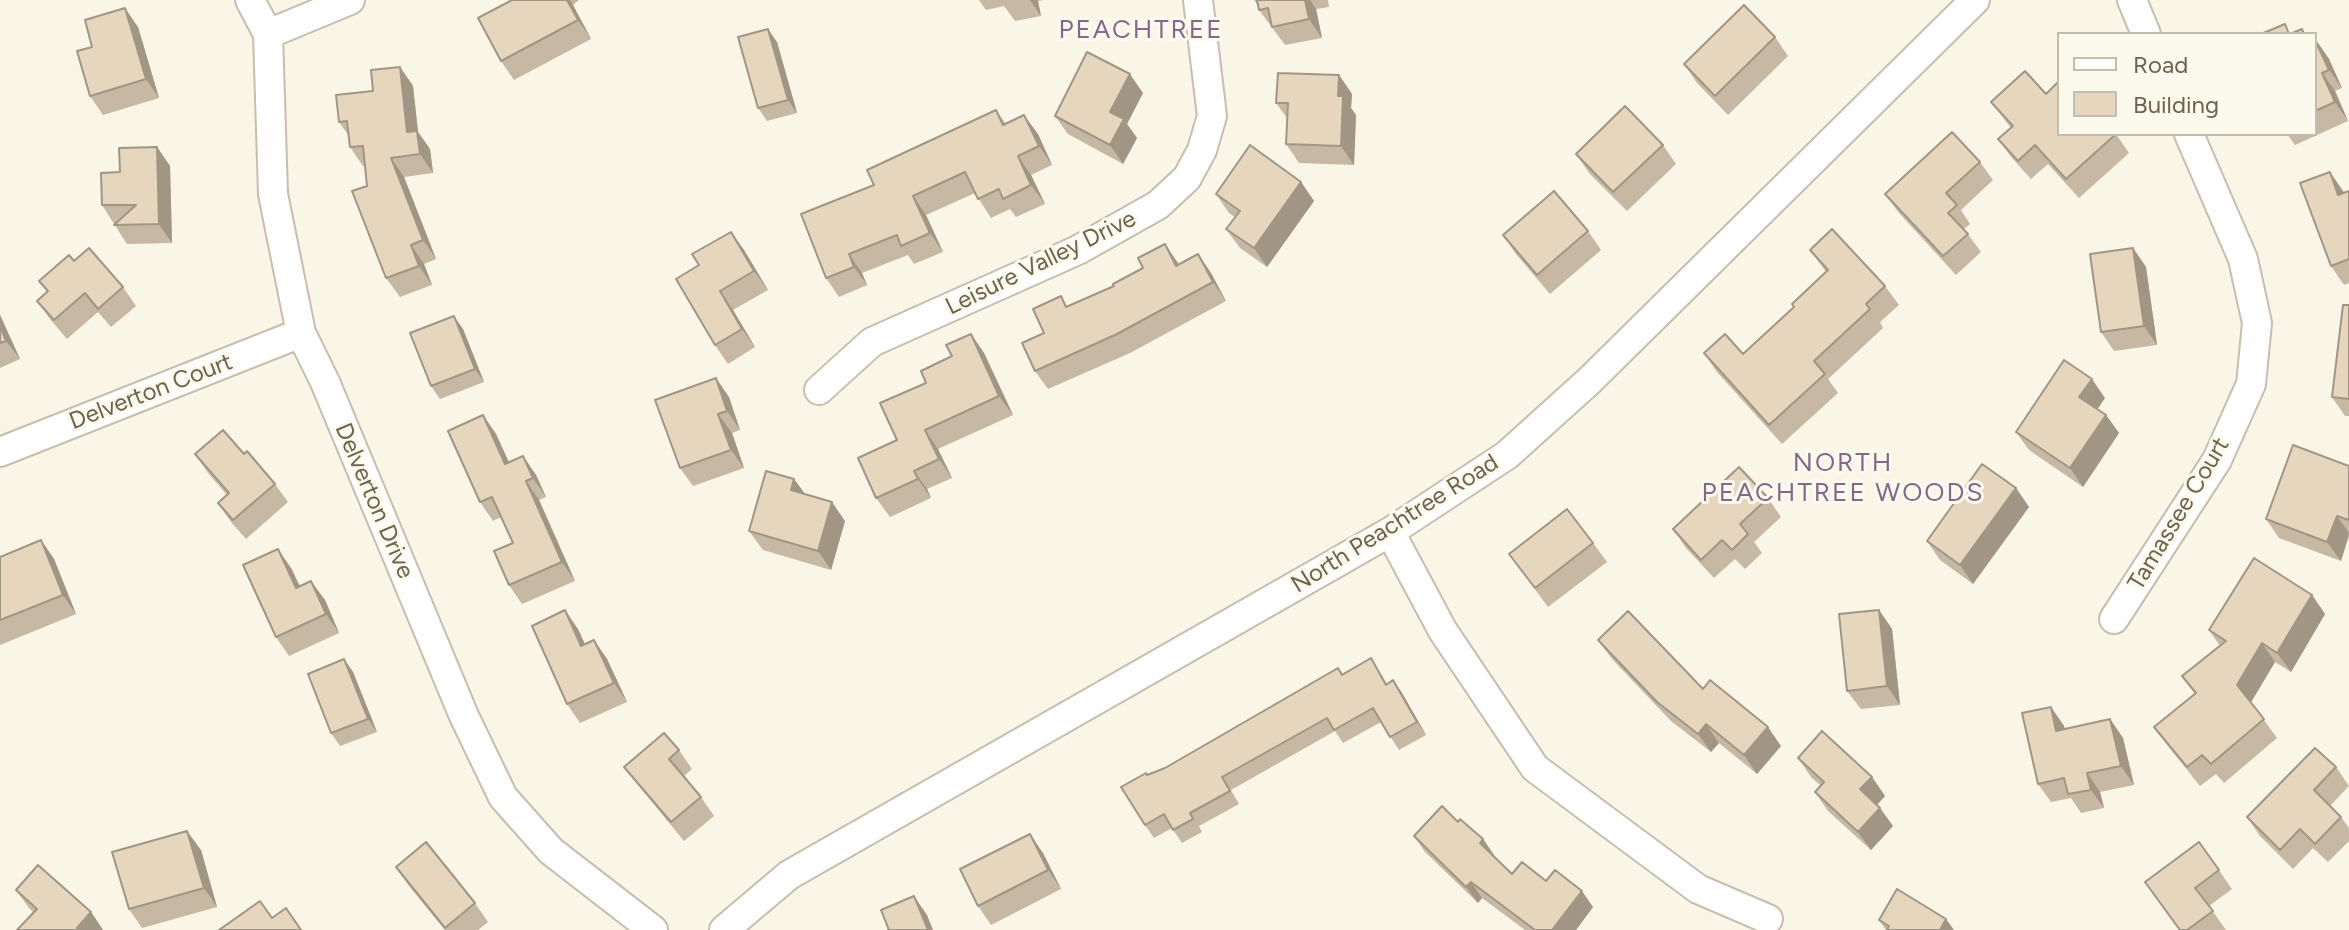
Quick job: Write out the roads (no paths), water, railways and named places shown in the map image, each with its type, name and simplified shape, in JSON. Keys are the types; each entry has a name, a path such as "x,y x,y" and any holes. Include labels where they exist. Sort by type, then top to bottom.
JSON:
{"street":[{"name":"Delverton Drive","path":"250,0 268,34 273,194 301,333 325,382 464,716 503,797 551,851 653,930"},
{"path":"268,34 350,0"},
{"name":"Leisure Valley Drive","path":"819,390 872,342 1078,250 1158,205 1187,178 1202,150 1212,116 1198,0"},
{"name":"North Peachtree Road","path":"724,930 789,875 1390,532 1507,455 1566,402 1975,0"},
{"path":"2132,0 2145,32"},
{"name":"Tamassee Court","path":"2114,619 2217,460 2251,384 2257,323 2243,259 2190,136"},
{"name":"Delverton Court","path":"0,452 301,333"},
{"path":"1390,532 1443,631 1535,768 1698,889 1768,919"}],"district":[{"name":"PEACHTREE","path":"1141,30"},
{"name":"NORTH PEACHTREE WOODS","path":"1843,478"}]}
